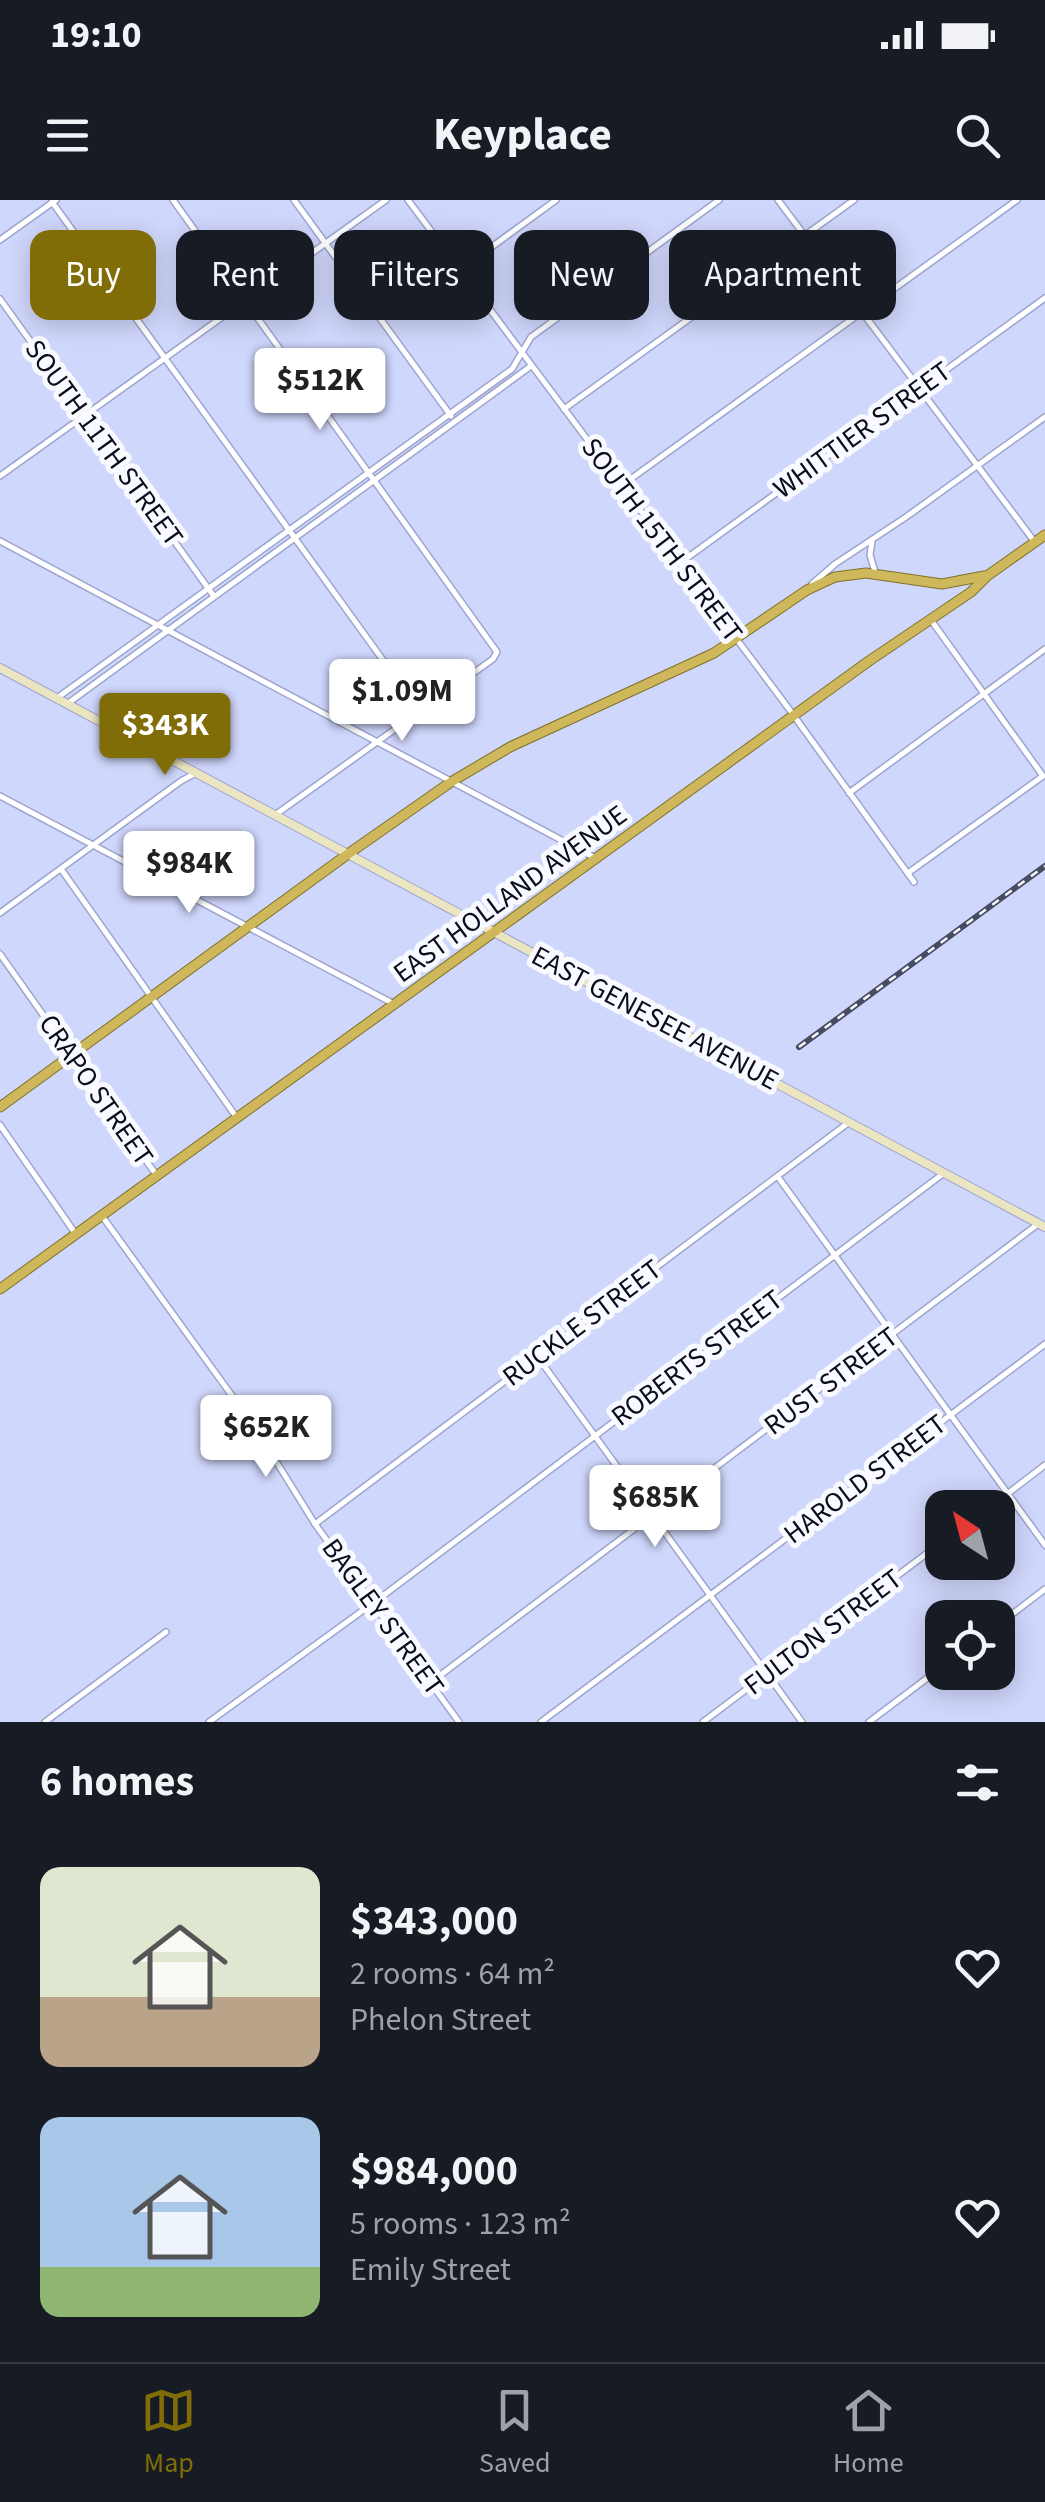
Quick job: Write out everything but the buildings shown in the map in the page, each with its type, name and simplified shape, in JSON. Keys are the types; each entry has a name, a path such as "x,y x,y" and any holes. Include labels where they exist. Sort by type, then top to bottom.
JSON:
{"highway":[{"name":"EAST HOLLAND AVENUE","path":"0,1289 971,592 986,576 1045,534"},
{"path":"0,1107 450,782 510,747 677,672 737,639 807,590 845,574 876,574 942,584 986,576"}],"main road":[{"name":"EAST GENESEE AVENUE","path":"0,668 1042,1225"}],"street":[{"path":"172,200 194,230"},
{"path":"294,200 452,418"},
{"path":"314,251 386,200"},
{"name":"SOUTH 15TH STREET","path":"408,200 430,230"},
{"path":"494,245 556,200"},
{"path":"67,704 452,418 512,370 531,337 719,200"},
{"path":"778,200 800,230"},
{"path":"812,230 854,200"},
{"path":"896,287 1018,200"},
{"path":"0,240 54,201 418,710"},
{"name":"SOUTH 11TH STREET","path":"0,298 213,595"},
{"name":"WHITTIER STREET","path":"680,564 1045,298"},
{"name":"SOUTH 15TH STREET","path":"494,316 914,882"},
{"path":"1,473 217,320"},
{"path":"260,320 498,652 275,815"},
{"path":"564,409 687,320"},
{"path":"621,486 850,320"},
{"path":"867,320 1035,542"},
{"path":"57,698 370,472 531,366"},
{"path":"807,590 835,564 1045,417"},
{"path":"0,541 597,859"},
{"path":"872,541 870,555 876,574"},
{"path":"908,873 1043,776 931,620"},
{"path":"849,792 1045,650"},
{"path":"0,913 180,781 196,774"},
{"path":"0,796 394,1004"},
{"path":"61,869 237,1118"},
{"name":"CRAPO STREET","path":"0,954 157,1176"},
{"name":"RUCKLE STREET","path":"315,1524 849,1122"},
{"path":"0,1125 76,1234"},
{"name":"ROBERTS STREET","path":"209,1722 944,1173"},
{"path":"778,1177 1006,1490"},
{"name":"BAGLEY STREET","path":"102,1216 256,1428 315,1524 459,1722"},
{"name":"RUST STREET","path":"430,1683 1042,1225"},
{"name":"HAROLD STREET","path":"541,1722 1045,1344"},
{"path":"538,1356 802,1722"},
{"path":"1012,1490 1045,1466"},
{"path":"1015,1503 1045,1544"},
{"name":"FULTON STREET","path":"703,1722 925,1555"},
{"path":"1015,1612 1045,1589"},
{"path":"44,1722 166,1632"},
{"path":"869,1722 925,1679"}],"railway":[{"path":"799,1047 1045,866"}]}
